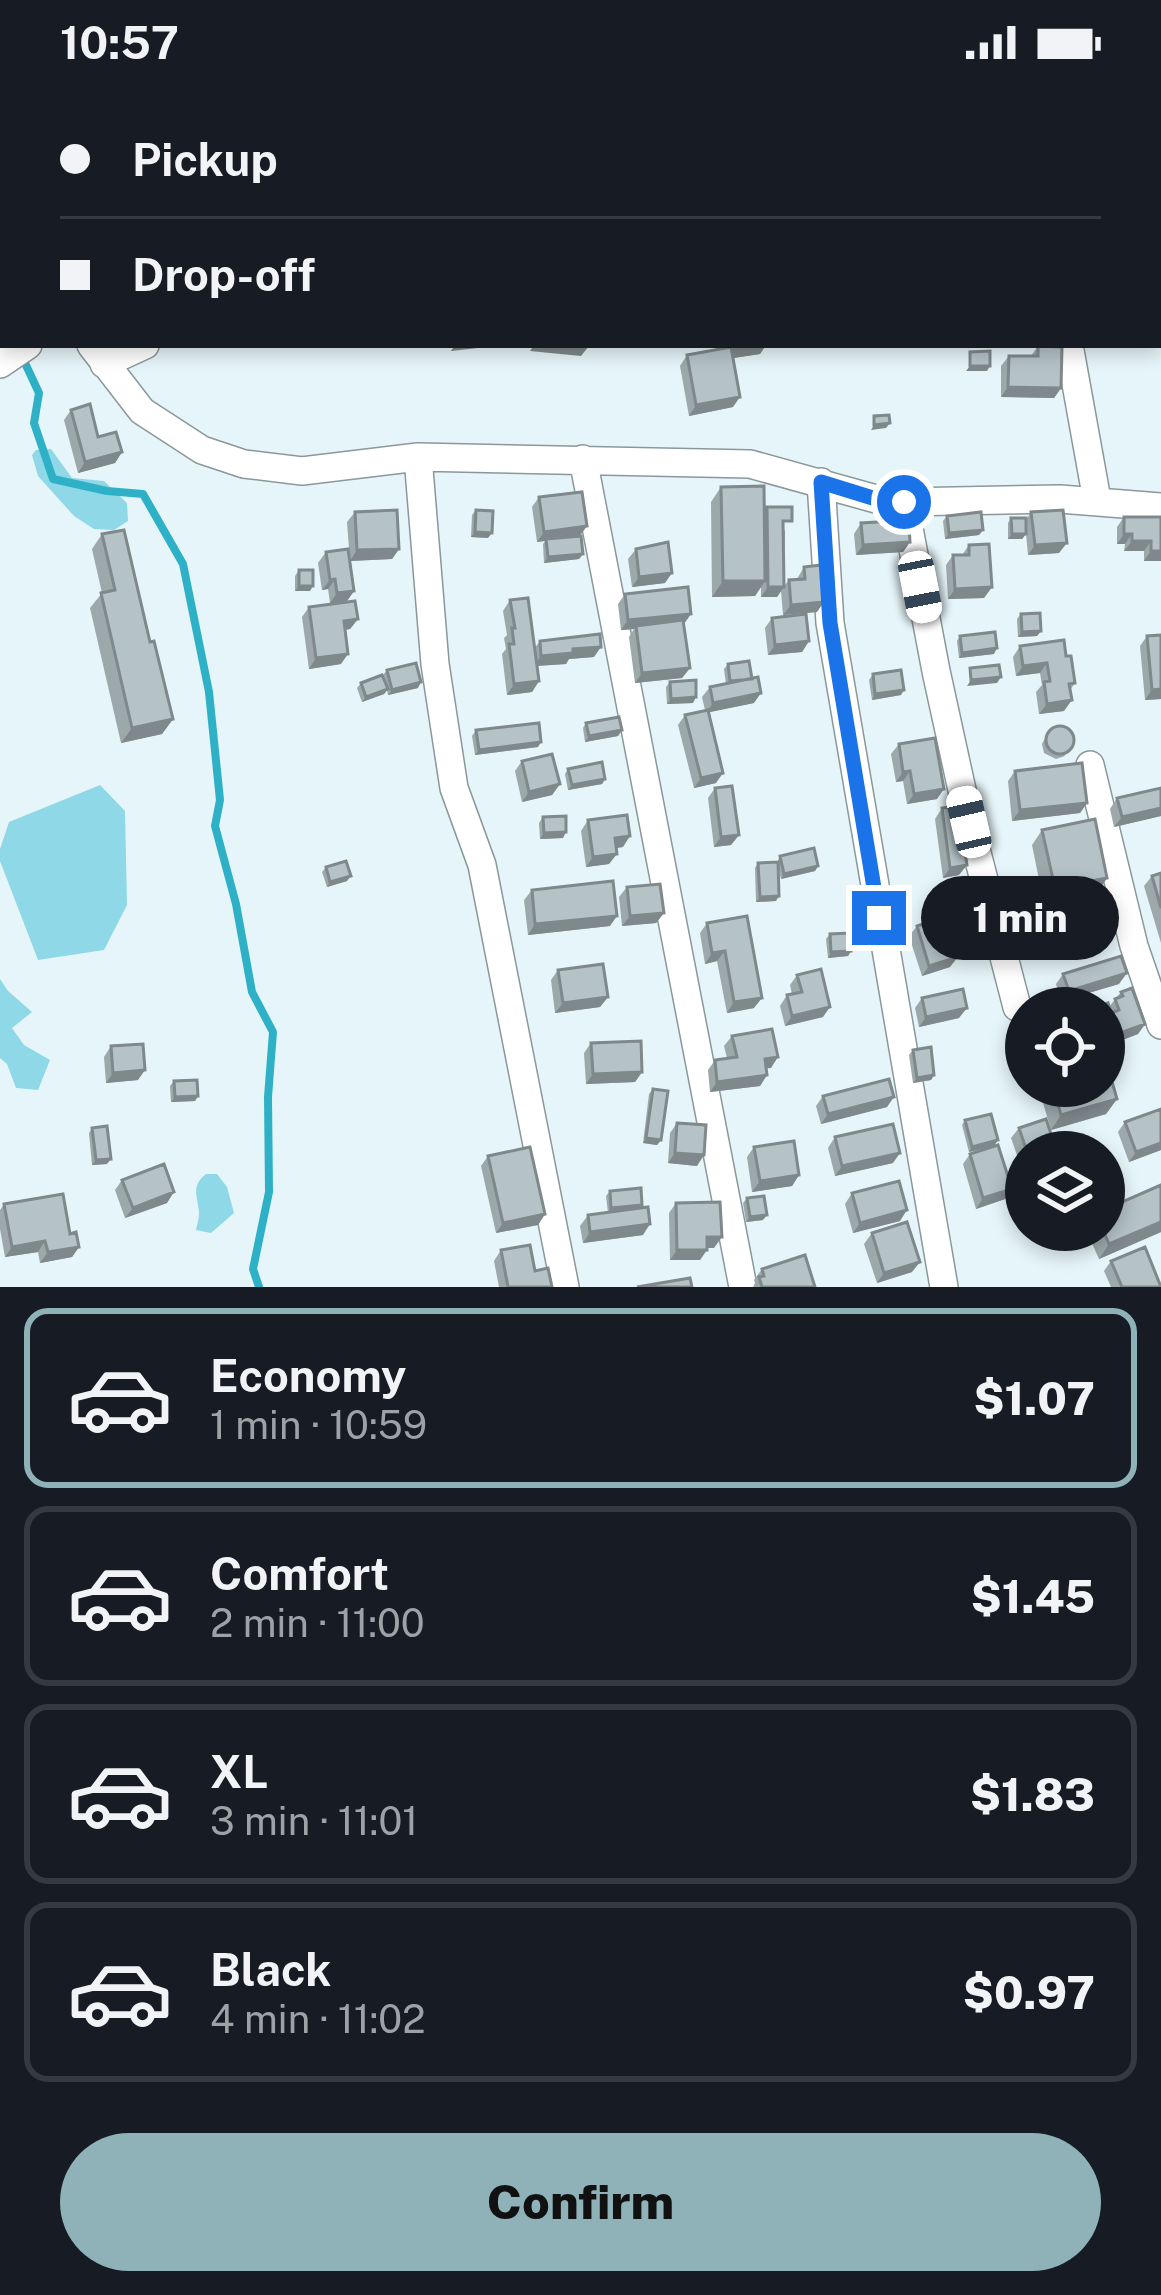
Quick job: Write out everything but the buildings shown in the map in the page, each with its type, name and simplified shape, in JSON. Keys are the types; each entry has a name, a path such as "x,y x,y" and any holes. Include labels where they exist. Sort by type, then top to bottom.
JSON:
{"street":[{"path":"131,348 98,355 142,411 202,450 244,464 302,471 418,457 750,464 876,499 904,502 1097,500 1161,507"},
{"path":"1070,348 1097,500"},
{"path":"418,457 435,664 454,788 482,865 565,1287"},
{"path":"583,459 743,1287"},
{"path":"821,482 836,667 944,1287"},
{"path":"904,502 969,822 1012,987"},
{"path":"1090,765 1134,946 1161,1025"}],"shaded area":[{"path":"51,449 72,478 104,481 127,503 128,521 114,530 94,529 74,516 38,476 32,455"},
{"path":"100,785 125,811 127,905 104,950 38,960 0,861 9,822"},
{"path":"0,979 32,1012 12,1028 24,1045 50,1060 38,1090 16,1088 0,1058"},
{"path":"206,1174 217,1174 227,1187 234,1213 211,1233 196,1230 196,1188"}],"waterway":[{"path":"25,363 39,393 34,423 53,479 143,494 183,564 209,692 220,800 215,826 252,992 273,1032 269,1192 253,1269 259,1287"}],"route":[{"path":"879,918 830,623 821,482 876,499 904,502"}]}
